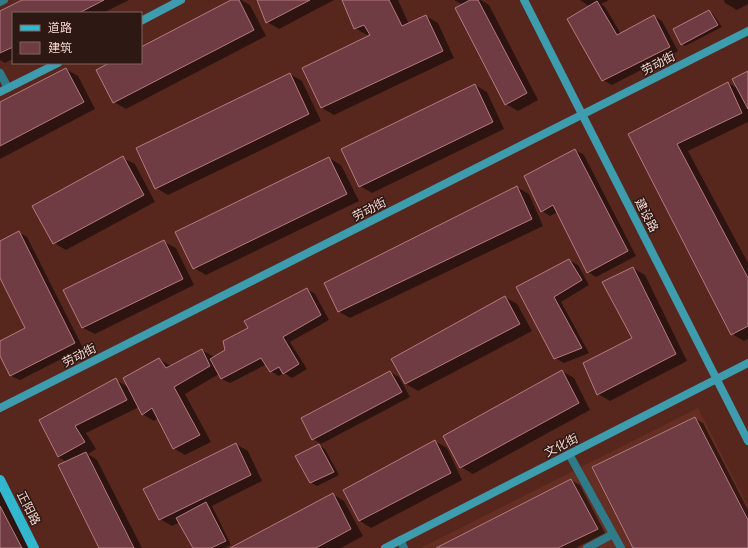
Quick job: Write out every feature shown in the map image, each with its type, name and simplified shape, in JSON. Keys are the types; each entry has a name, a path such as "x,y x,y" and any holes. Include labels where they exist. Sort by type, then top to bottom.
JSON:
{"main road":[{"name":"正阳路","path":"0,480 34,548"}],"street":[{"path":"0,2 4,0"},
{"path":"142,20 181,0"},
{"name":"建设路","path":"524,0 748,441"},
{"name":"劳动街","path":"0,408 748,31"},
{"path":"0,92 56,64"},
{"path":"0,73 8,88"},
{"name":"文化街","path":"385,548 402,544 569,454 748,363"},
{"path":"569,454 621,548"},
{"path":"587,548 613,534"}],"shaded area":[{"path":"698,408 748,507 748,548 421,548"}],"building":[{"path":"22,0 104,0 81,12 12,12 12,47 0,53 0,11"},
{"path":"231,0 239,0 254,30 113,103 96,70 107,64 142,64 142,46"},
{"path":"257,0 310,0 266,23"},
{"path":"342,0 389,0 402,26 426,15 443,51 321,108 302,68 370,35 364,25 354,29"},
{"path":"470,0 478,0 527,93 505,105 455,8"},
{"path":"597,1 617,35 654,15 670,47 602,81 567,19"},
{"path":"709,10 718,25 681,45 673,29"},
{"path":"66,68 84,102 0,146 0,102"},
{"path":"748,71 748,109 732,79"},
{"path":"290,73 309,114 155,189 136,148"},
{"path":"728,82 742,113 677,144 748,278 748,326 731,335 628,134"},
{"path":"475,84 493,122 359,187 341,149"},
{"path":"575,149 628,251 587,273 553,205 541,212 524,176"},
{"path":"123,156 144,195 53,244 32,206"},
{"path":"329,157 347,194 193,269 175,232"},
{"path":"517,186 532,219 338,312 324,283"},
{"path":"19,231 75,343 10,376 0,356 0,341 25,328 0,278 0,241"},
{"path":"164,240 183,279 82,328 63,290"},
{"path":"569,259 582,280 554,297 582,348 554,359 516,287"},
{"path":"633,267 676,354 597,395 583,363 632,338 602,282"},
{"path":"307,288 321,315 283,337 299,364 283,374 279,367 270,372 261,358 221,379 210,359 225,350 223,341 248,328 244,321"},
{"path":"505,296 520,324 405,384 391,359"},
{"path":"202,349 210,366 174,387 200,435 173,449 152,408 142,415 123,378 159,358 166,368"},
{"path":"562,370 579,403 460,468 443,436"},
{"path":"390,371 402,392 312,440 301,418"},
{"path":"116,378 127,400 75,426 85,442 58,457 39,420"},
{"path":"695,417 748,520 748,548 633,548 592,467"},
{"path":"435,440 451,473 359,521 343,490"},
{"path":"236,443 251,475 159,520 143,489"},
{"path":"319,444 334,472 310,483 295,456"},
{"path":"86,452 134,548 99,548 58,465"},
{"path":"571,479 598,529 558,548 436,548"},
{"path":"333,493 351,529 316,548 230,548"},
{"path":"206,502 226,541 211,548 193,548 176,518"},
{"path":"0,506 22,548 0,548"}]}
